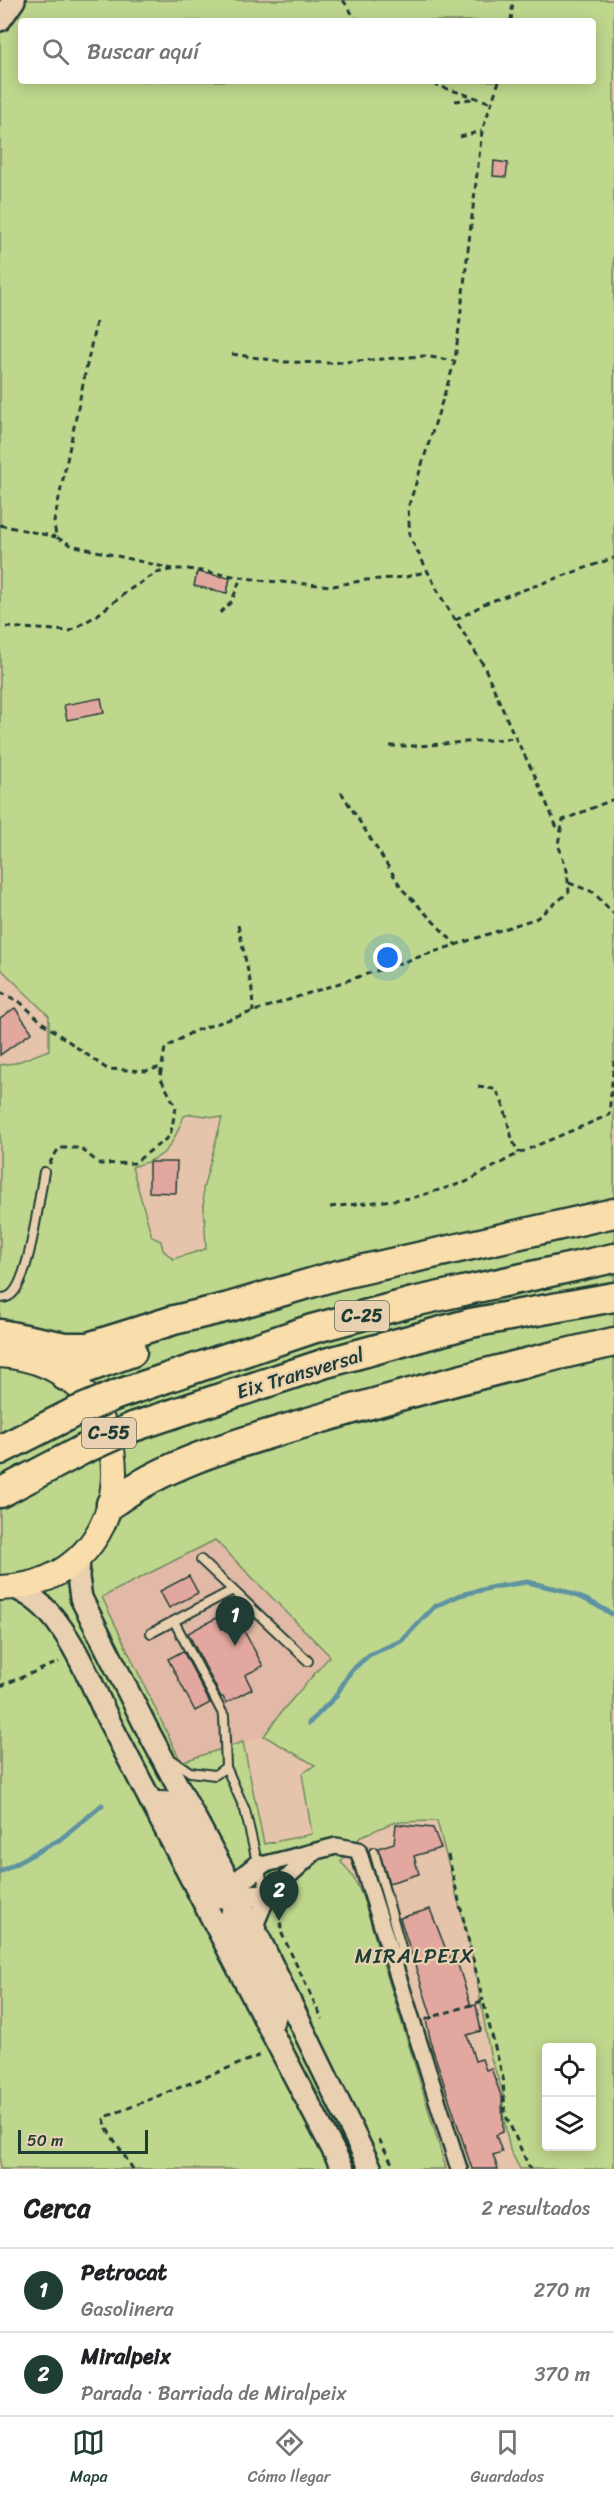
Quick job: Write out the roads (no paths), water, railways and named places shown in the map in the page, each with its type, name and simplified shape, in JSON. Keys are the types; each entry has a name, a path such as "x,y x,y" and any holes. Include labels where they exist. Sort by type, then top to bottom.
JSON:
{"highway":[{"path":"0,1334 65,1347 88,1347 174,1320 229,1307 338,1275 614,1213"},
{"path":"446,1250 614,1222"},
{"name":"Eix Transversal","path":"0,1450 73,1413 116,1395 312,1329 413,1302 614,1258"},
{"name":"Eix Transversal","path":"0,1493 82,1450 134,1427 326,1363 460,1326 614,1297"},
{"path":"65,1376 189,1332 229,1307"},
{"path":"506,1367 614,1330"},
{"path":"111,1504 134,1487 159,1473 219,1449 333,1414 506,1367 614,1342"}],"main road":[{"path":"0,20 14,0"},
{"name":"C-55","path":"0,1355 34,1361 65,1376 90,1399 107,1429 115,1463 115,1484 111,1504 100,1529 79,1556 49,1577 7,1587"},
{"path":"79,1556 78,1578 81,1598 254,1928 372,2169"},
{"path":"7,1587 35,1599 51,1615 78,1655 151,1802 343,2169"},
{"path":"151,1802 170,1803 214,1890 221,1897 268,1895"},
{"path":"258,1866 237,1882 231,1918 277,2011 270,2028"}],"street":[{"path":"258,1866 336,1846 358,1850 459,2169"},
{"path":"254,1928 268,1895 316,1851"}],"lane":[{"path":"0,1298 10,1296 21,1283 27,1267 44,1172"},
{"path":"201,1560 308,1661"},
{"path":"151,1633 232,1590"},
{"path":"174,1621 224,1716 226,1767 245,1810 258,1866 268,1895"},
{"path":"160,1752 190,1772 215,1775 226,1767"},
{"path":"374,1852 401,1947 397,1972"}],"waterway":[{"path":"309,1723 335,1697 351,1671 369,1655 401,1641 434,1607 460,1595 527,1582 562,1590 614,1615"},
{"path":"0,1872 61,1839 102,1805"}],"place":[{"name":"Petrocat","path":"235,1646"},
{"name":"Miralpeix","path":"279,1921"}],"district":[{"name":"MIRALPEIX","path":"415,1956"}]}
